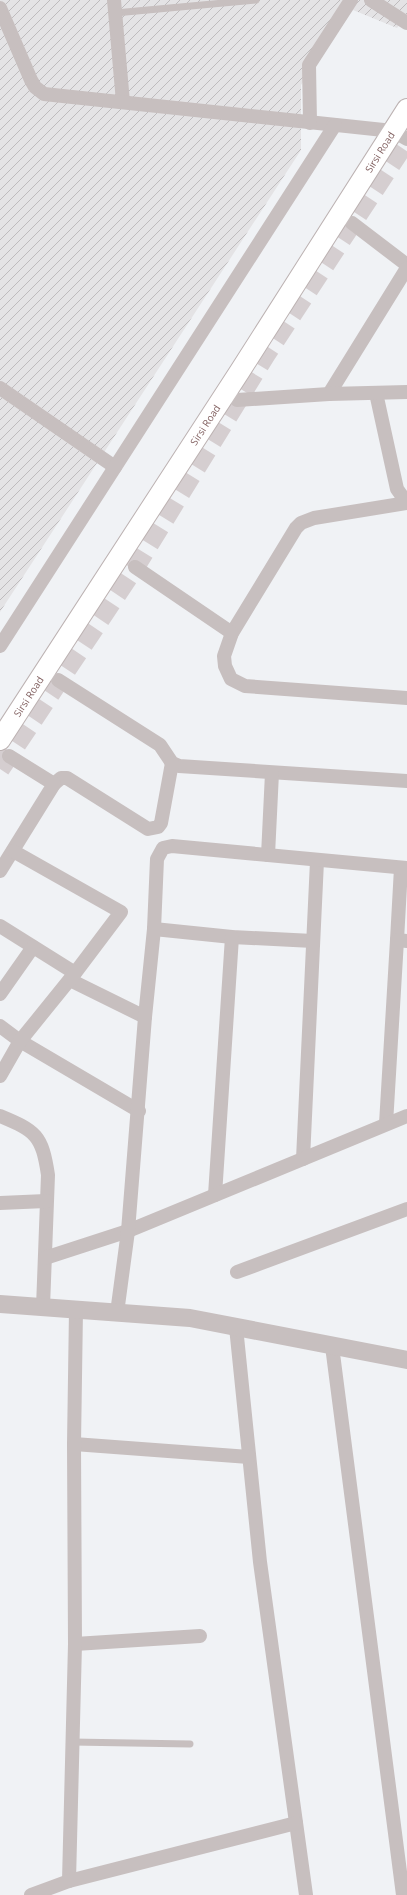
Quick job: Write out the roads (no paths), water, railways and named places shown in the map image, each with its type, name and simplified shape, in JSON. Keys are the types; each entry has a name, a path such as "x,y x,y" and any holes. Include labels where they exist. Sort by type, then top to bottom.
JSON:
{"main road":[{"name":"Sirsi Road","path":"4,748 244,366 400,135 407,109"}],"street":[{"path":"310,123 309,65 350,0"},
{"path":"371,0 407,24"},
{"path":"114,7 123,102"},
{"path":"0,8 31,80 35,87 44,94 335,125 400,135"},
{"path":"0,646 335,125"},
{"path":"352,223 407,264"},
{"path":"330,394 407,268"},
{"path":"0,388 115,467"},
{"path":"237,400 330,394 407,392"},
{"path":"376,393 396,489 407,503 314,518 300,523 232,633 224,656 225,666 231,679 245,686 407,698"},
{"path":"135,567 232,633"},
{"path":"58,680 160,745 172,763 183,767 407,781"},
{"path":"4,748 54,784"},
{"path":"0,871 54,784 61,778 67,778 148,829 153,829 161,823 172,763"},
{"path":"268,855 272,773"},
{"path":"116,1313 128,1231 139,1111 145,1017 154,930 157,859 163,848 172,846 317,861 404,868 402,940 386,1124"},
{"path":"0,1076 20,1041 73,976 121,912 13,851"},
{"path":"303,1159 317,861"},
{"path":"0,926 33,947 73,976 145,1017"},
{"path":"154,930 232,937 313,941"},
{"path":"215,1195 232,937"},
{"path":"0,994 33,947"},
{"path":"0,1026 20,1041 139,1111"},
{"path":"0,1116 28,1128 39,1139 45,1157 48,1175 43,1307"},
{"path":"45,1258 128,1231 407,1116"},
{"path":"0,1203 46,1201"},
{"path":"237,1272 407,1209"},
{"path":"0,1304 190,1318 407,1360"},
{"path":"69,1881 75,1644 74,1444 76,1310"},
{"path":"236,1327 260,1562 306,1895"},
{"path":"332,1346 403,1895"},
{"path":"74,1444 249,1457"},
{"path":"75,1644 200,1636"},
{"path":"31,1895 69,1881 296,1823"}],"lane":[{"path":"114,7 256,0"},
{"path":"72,1742 190,1744"}],"tunnel":[{"path":"0,769 135,567 266,354 407,140"}]}
